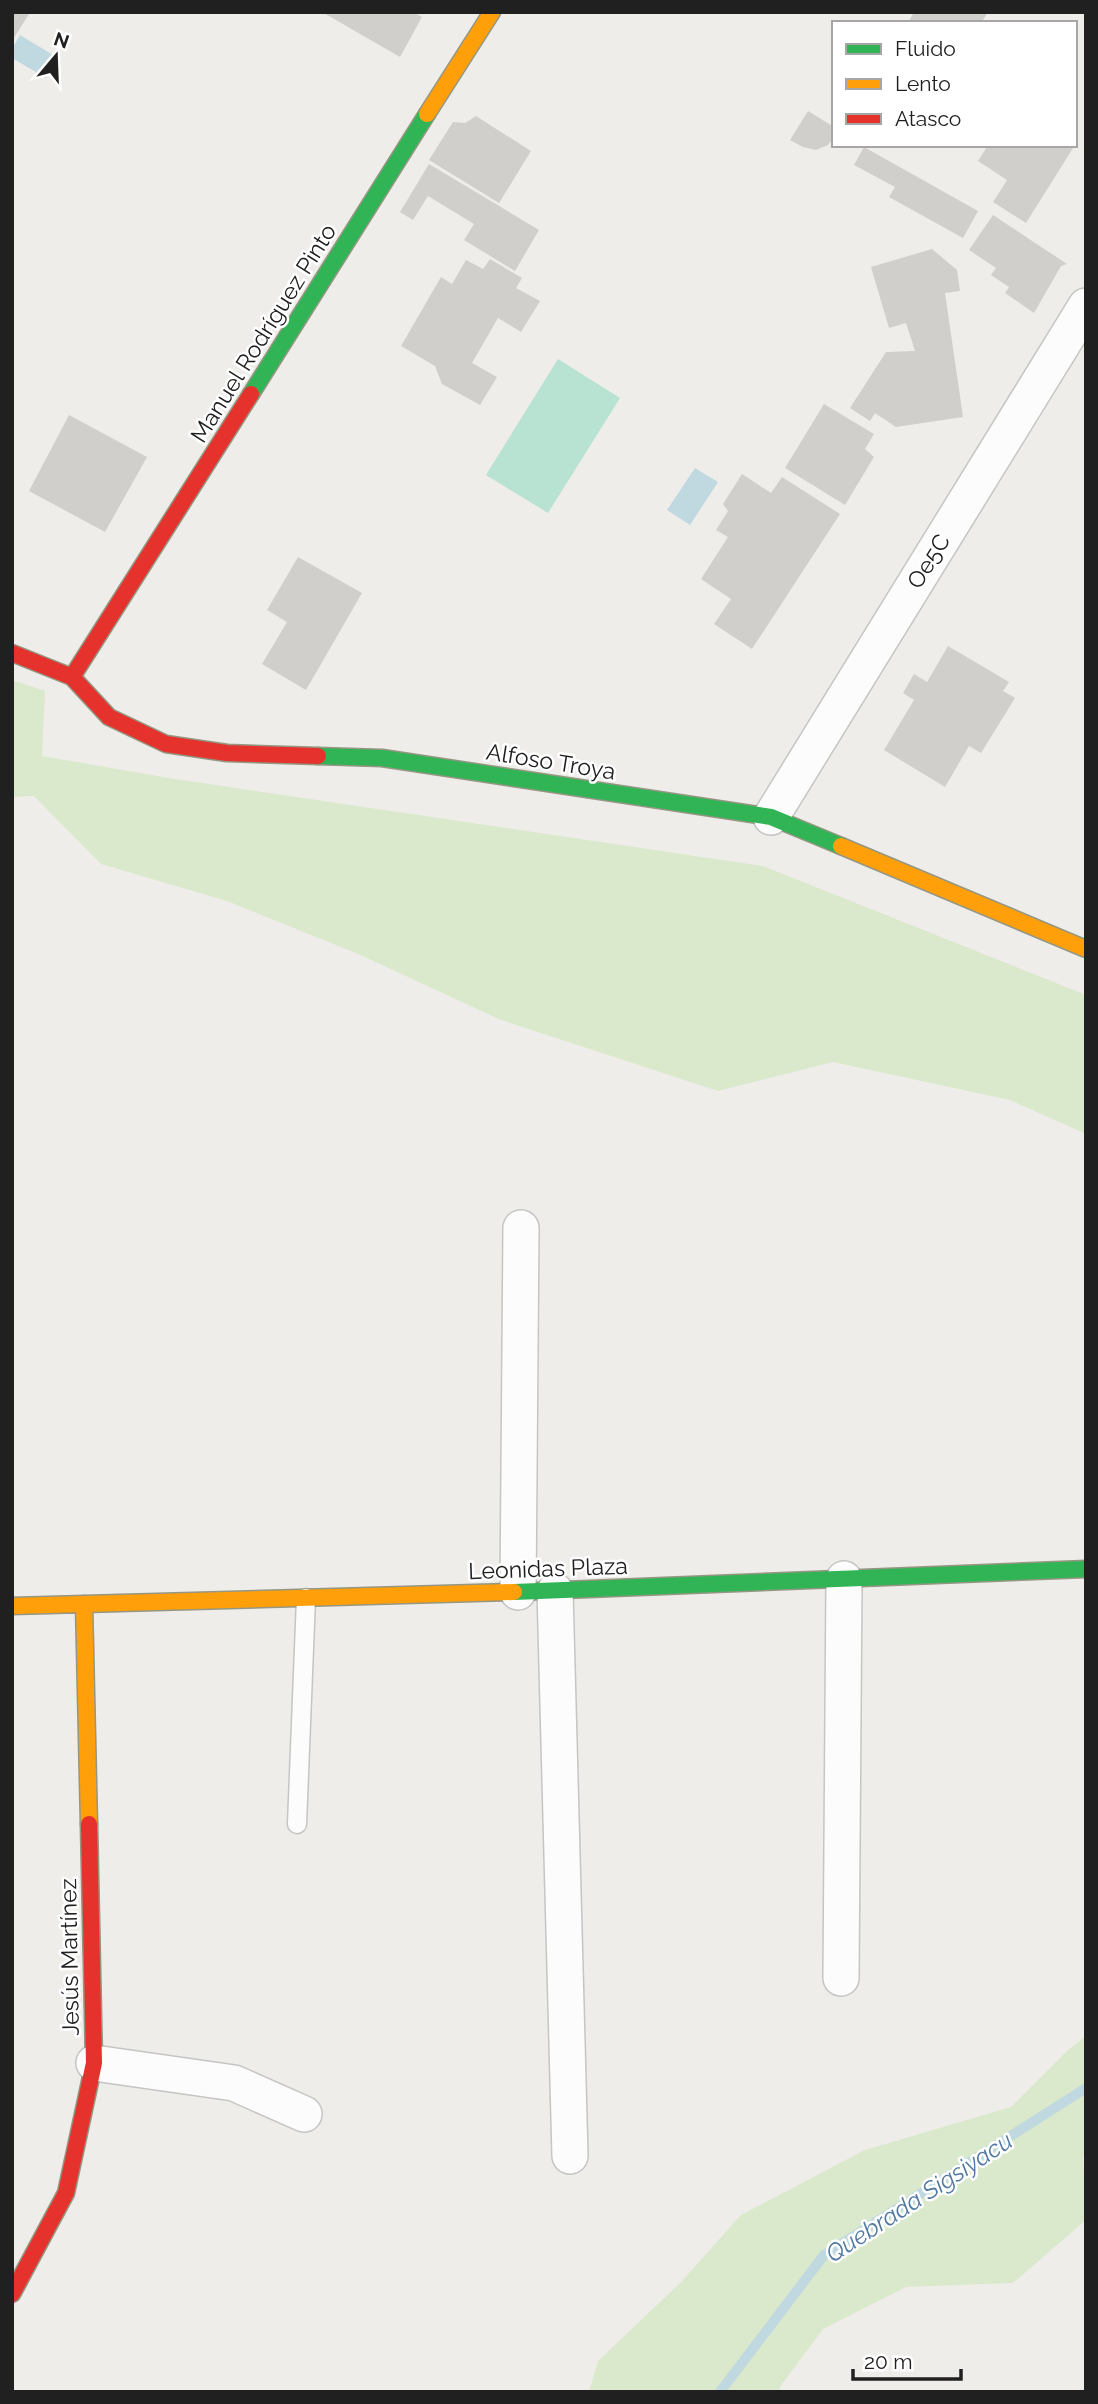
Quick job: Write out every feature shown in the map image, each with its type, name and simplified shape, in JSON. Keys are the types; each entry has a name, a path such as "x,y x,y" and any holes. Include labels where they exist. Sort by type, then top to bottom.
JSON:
{"street":[{"name":"Manuel Rodríguez Pinto","path":"72,677 492,12"},
{"name":"Oe5C","path":"771,817 1086,306"},
{"name":"Alfoso Troya","path":"12,653 72,677 109,717 166,744 227,753 382,758 771,817 1086,949"},
{"path":"518,1592 520,1227"},
{"name":"Leonidas Plaza","path":"12,1606 555,1591 1086,1569"},
{"path":"841,1978 844,1579"},
{"path":"555,1591 570,2156"},
{"name":"Jesús Martínez","path":"12,2294 66,2193 94,2063 84,1604"},
{"path":"94,2063 234,2083 304,2113"}],"lane":[{"path":"298,1824 306,1598"}],"green space":[{"path":"558,359 620,398 548,513 486,475"},
{"path":"12,680 45,691 42,756 175,779 763,866 1086,995 1086,1134 1010,1100 833,1062 718,1091 501,1020 356,953 227,901 101,864 34,796 12,797"},
{"path":"1086,2036 1086,2151 1083,2157 1086,2220 1013,2283 906,2287 823,2329 778,2392 589,2392 598,2361 680,2283 741,2215 865,2150 1011,2107 1068,2050"}],"water":[{"path":"20,35 58,58 46,78 12,58 12,49"},
{"path":"695,468 718,482 690,525 667,510"}],"building":[{"path":"12,12 29,14 12,41"},
{"path":"322,12 413,12 422,17 400,57"},
{"path":"914,12 988,12 982,21 909,21"},
{"path":"808,111 832,126 832,140 828,145 816,150 790,140"},
{"path":"476,116 531,151 499,203 429,160 453,122 465,123"},
{"path":"864,147 978,211 963,238 889,197 895,187 854,165"},
{"path":"987,147 1074,147 1026,223 993,202 1007,180 978,161"},
{"path":"429,164 539,230 515,271 464,240 474,224 428,196 413,220 400,212"},
{"path":"993,215 1067,264 1061,266 1034,313 1005,293 1009,287 991,275 996,268 969,250"},
{"path":"932,249 957,270 960,291 945,293 963,417 896,427 875,413 870,421 850,408 886,352 915,351 906,323 889,328 871,267"},
{"path":"490,259 522,278 516,288 540,301 521,332 498,318 472,363 497,377 480,405 442,384 435,366 401,346 441,277 452,284 466,260 483,269"},
{"path":"824,404 874,434 865,449 874,457 845,505 785,468"},
{"path":"69,415 147,457 105,532 29,491"},
{"path":"742,474 771,493 782,477 840,514 752,649 714,624 731,599 701,579 728,537 716,530 728,511 723,504"},
{"path":"298,557 362,593 306,690 262,664 287,622 267,610"},
{"path":"948,646 1009,682 1003,691 1015,698 981,753 969,746 945,787 884,750 914,700 903,693 914,674 927,682"}],"waterway":[{"name":"Quebrada Sigsiyacu","path":"720,2392 824,2255 1086,2088"}],"traffic: fast":[{"path":"251,394 427,114"},
{"path":"318,756 382,758 771,817 841,846"},
{"path":"514,1592 1086,1569"}],"traffic: slow":[{"path":"427,114 492,12"},
{"path":"841,846 1086,949"},
{"path":"12,1606 514,1592"},
{"path":"84,1604 89,1824"}],"traffic: jam":[{"path":"72,677 251,394"},
{"path":"12,653 72,677 109,717 166,744 227,753 318,756"},
{"path":"12,2294 66,2193 94,2063 89,1824"}]}
